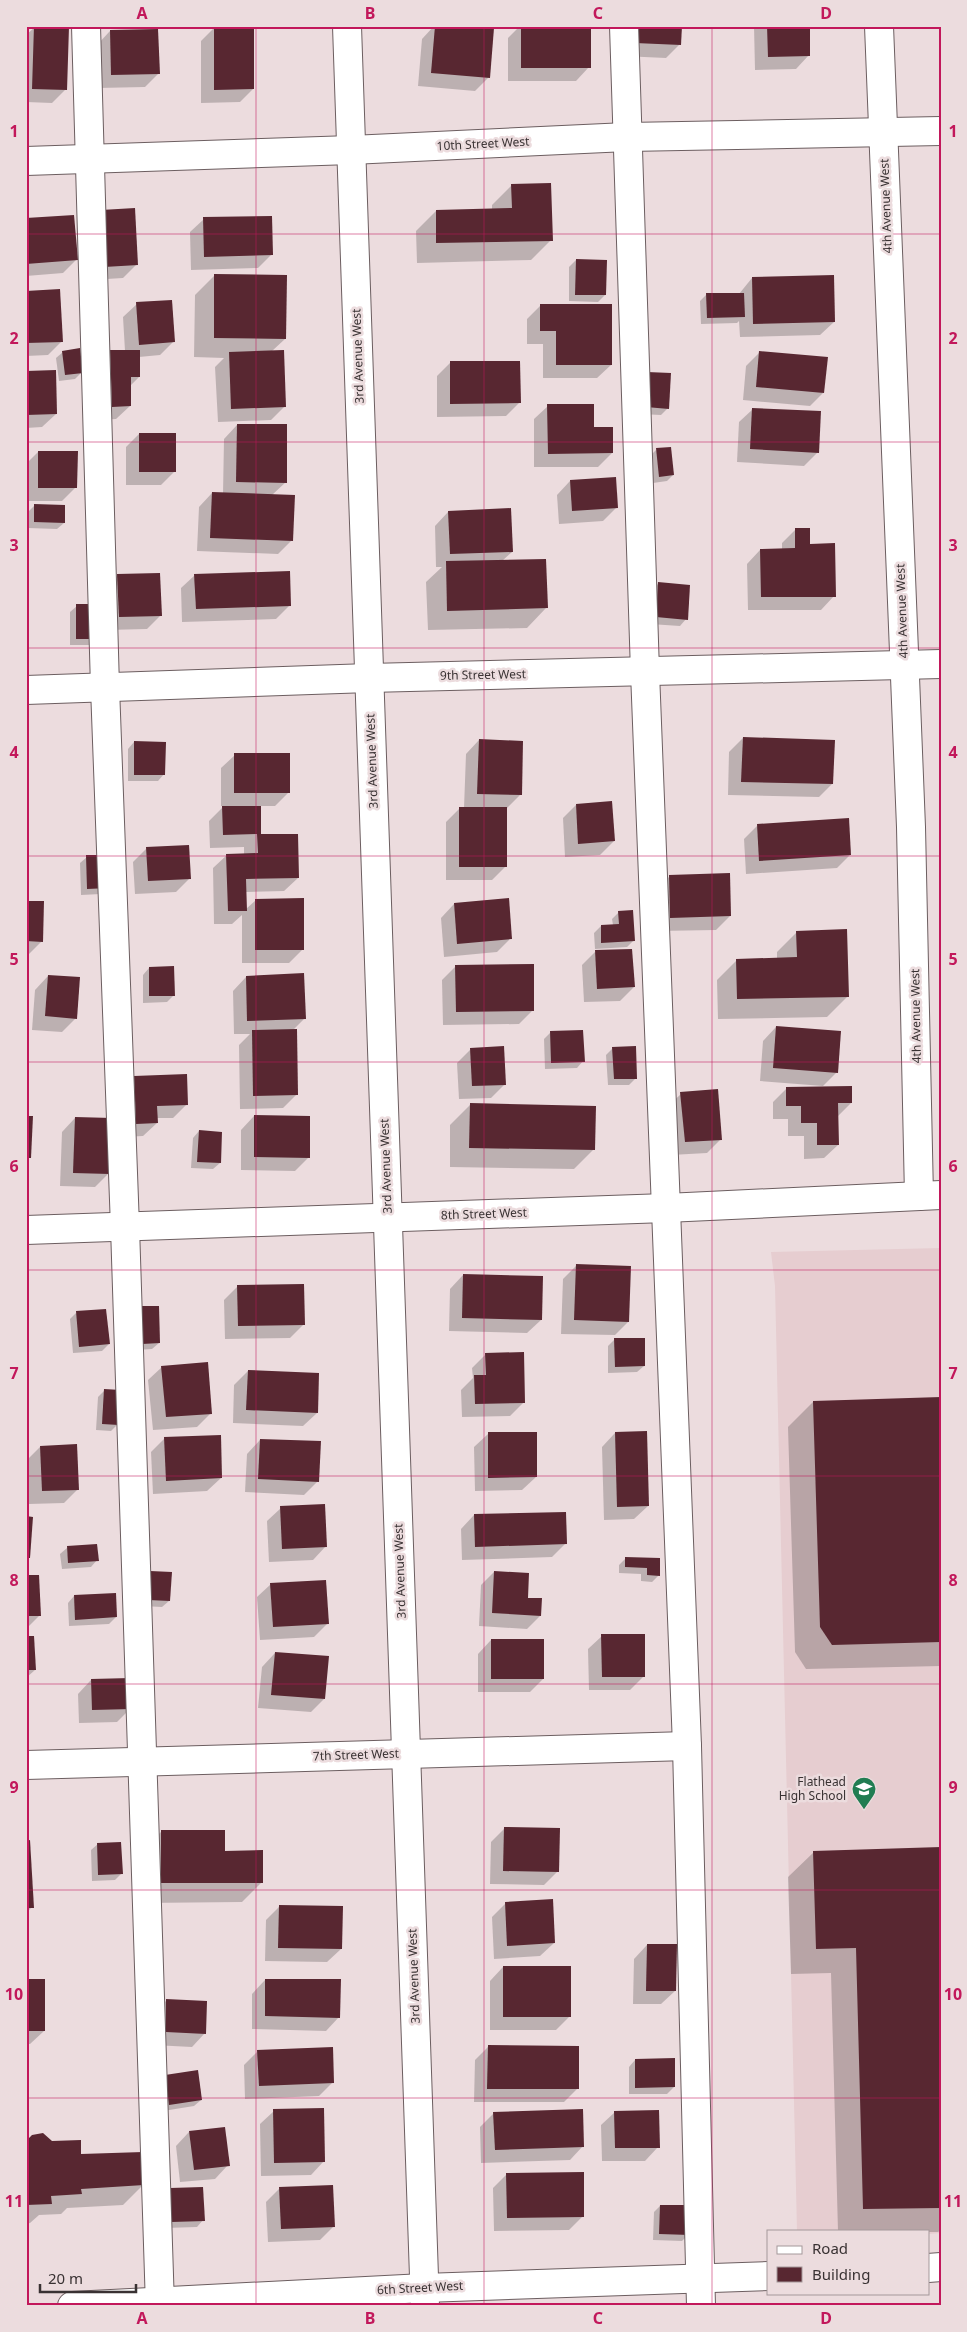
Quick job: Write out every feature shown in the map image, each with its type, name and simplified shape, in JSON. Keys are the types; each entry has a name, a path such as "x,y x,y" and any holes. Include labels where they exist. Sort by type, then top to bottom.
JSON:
{"street":[{"path":"86,26 105,687 125,1227 160,2304"},
{"name":"3rd Avenue West","path":"347,26 425,2297"},
{"path":"624,26 645,672 687,1746 701,2306"},
{"name":"4th Avenue West","path":"879,26 911,827 930,1195"},
{"name":"10th Street West","path":"26,161 351,150 627,137 941,131"},
{"name":"9th Street West","path":"26,690 369,678 941,664"},
{"name":"8th Street West","path":"26,1230 666,1208 930,1195"},
{"name":"7th Street West","path":"26,1765 687,1746"},
{"name":"6th Street West","path":"72,2306 425,2297 767,2276"}],"shaded area":[{"name":"Flathead High School","path":"941,1248 941,2233 930,2234 930,2230 797,2230 775,1286 771,1252"}],"building":[{"path":"34,26 69,27 67,90 32,89"},
{"path":"214,26 254,26 254,89 214,90"},
{"path":"435,26 494,28 490,78 431,73"},
{"path":"521,26 591,26 591,68 521,68"},
{"path":"636,26 682,26 681,45 635,43"},
{"path":"767,26 810,26 810,56 768,57"},
{"path":"158,29 160,74 111,75 110,30"},
{"path":"551,183 553,241 436,243 436,210 512,208 511,184"},
{"path":"135,208 138,265 104,267 101,210"},
{"path":"74,215 78,260 26,264 26,218"},
{"path":"272,216 273,255 204,257 203,217"},
{"path":"576,259 607,260 606,295 575,295"},
{"path":"214,274 287,275 286,339 214,338"},
{"path":"834,275 835,322 753,324 752,277"},
{"path":"60,289 63,342 26,343 26,291"},
{"path":"706,293 744,293 745,317 707,318"},
{"path":"172,300 175,342 139,345 136,302"},
{"path":"540,304 612,304 612,365 556,365 556,331 540,331"},
{"path":"80,348 83,373 65,375 62,351"},
{"path":"110,350 140,350 140,377 131,377 131,406 112,407"},
{"path":"284,350 286,407 231,409 229,352"},
{"path":"759,351 828,357 824,393 756,387"},
{"path":"450,361 520,361 521,403 450,404"},
{"path":"56,370 57,414 26,415 26,371"},
{"path":"647,372 671,373 669,409 646,407"},
{"path":"547,404 594,404 594,427 613,427 613,453 548,454"},
{"path":"752,408 821,411 819,453 750,449"},
{"path":"237,424 287,424 287,483 236,482"},
{"path":"139,433 176,433 176,472 139,472"},
{"path":"671,447 674,475 659,477 656,448"},
{"path":"38,451 78,451 77,488 38,488"},
{"path":"616,477 618,508 572,511 570,480"},
{"path":"212,492 295,495 293,541 210,538"},
{"path":"34,504 65,505 65,523 34,522"},
{"path":"511,508 513,552 450,554 448,511"},
{"path":"795,528 810,528 810,544 835,543 836,597 761,597 760,549 795,548"},
{"path":"546,559 548,608 447,611 446,561"},
{"path":"290,571 291,606 196,609 194,574"},
{"path":"160,573 162,616 119,617 117,574"},
{"path":"658,582 690,585 688,620 656,617"},
{"path":"76,604 97,604 96,639 76,639"},
{"path":"743,737 835,740 833,784 741,782"},
{"path":"479,739 523,741 522,795 477,794"},
{"path":"134,741 166,742 165,775 134,775"},
{"path":"234,753 290,753 290,793 234,793"},
{"path":"612,801 615,841 578,844 576,804"},
{"path":"222,806 261,806 261,834 298,834 299,878 246,879 247,911 228,911 226,854 258,853 257,834 223,835"},
{"path":"459,807 507,807 507,867 459,867"},
{"path":"849,818 851,855 759,861 757,824"},
{"path":"189,845 191,879 148,881 146,847"},
{"path":"86,855 107,855 109,888 87,889"},
{"path":"730,873 731,916 670,918 669,875"},
{"path":"304,898 304,950 255,950 255,899"},
{"path":"509,898 512,939 457,944 454,903"},
{"path":"26,901 44,901 43,942 26,941"},
{"path":"633,910 635,941 601,943 601,925 619,924 618,911"},
{"path":"847,929 849,997 737,999 736,959 797,957 796,931"},
{"path":"632,949 635,987 597,989 595,950"},
{"path":"534,964 534,1011 456,1012 455,965"},
{"path":"174,966 175,996 149,996 149,967"},
{"path":"304,973 306,1019 247,1021 246,976"},
{"path":"48,975 80,977 77,1019 45,1016"},
{"path":"776,1026 841,1031 838,1073 773,1068"},
{"path":"297,1029 298,1095 253,1096 252,1030"},
{"path":"583,1030 585,1062 551,1063 550,1031"},
{"path":"504,1046 506,1085 472,1086 470,1048"},
{"path":"636,1046 637,1079 614,1079 612,1047"},
{"path":"187,1074 188,1105 157,1106 158,1123 136,1124 134,1076"},
{"path":"852,1086 852,1103 838,1103 839,1145 817,1145 817,1123 801,1123 801,1106 786,1106 786,1087"},
{"path":"718,1089 722,1140 685,1142 680,1092"},
{"path":"470,1103 596,1106 595,1150 469,1148"},
{"path":"254,1115 310,1116 310,1158 254,1157"},
{"path":"26,1116 33,1116 31,1158 26,1158"},
{"path":"75,1117 112,1118 110,1174 73,1173"},
{"path":"199,1130 222,1132 221,1163 197,1162"},
{"path":"576,1264 631,1266 629,1322 574,1320"},
{"path":"463,1274 543,1276 542,1320 462,1318"},
{"path":"304,1284 305,1325 238,1326 237,1285"},
{"path":"141,1306 159,1306 160,1343 142,1344"},
{"path":"106,1309 110,1344 79,1347 76,1311"},
{"path":"614,1338 645,1338 645,1366 615,1367"},
{"path":"524,1352 525,1403 475,1404 474,1375 486,1375 485,1353"},
{"path":"208,1362 212,1414 166,1417 161,1366"},
{"path":"248,1370 319,1373 318,1413 246,1410"},
{"path":"104,1389 121,1390 119,1425 102,1424"},
{"path":"941,1397 941,1642 832,1645 820,1627 813,1401"},
{"path":"647,1431 649,1506 617,1507 615,1432"},
{"path":"488,1432 537,1432 537,1477 488,1478"},
{"path":"221,1435 222,1478 166,1481 164,1437"},
{"path":"260,1439 321,1441 319,1482 258,1479"},
{"path":"77,1444 79,1490 42,1491 40,1446"},
{"path":"325,1504 327,1547 282,1549 280,1506"},
{"path":"566,1512 567,1544 475,1547 474,1514"},
{"path":"26,1516 33,1517 30,1558 26,1558"},
{"path":"97,1544 99,1561 68,1563 67,1546"},
{"path":"625,1557 660,1558 660,1576 647,1575 647,1568 625,1567"},
{"path":"150,1571 172,1572 170,1601 148,1600"},
{"path":"494,1571 529,1573 528,1598 542,1598 541,1616 492,1613"},
{"path":"26,1575 39,1575 41,1616 26,1616"},
{"path":"326,1580 329,1624 273,1627 270,1583"},
{"path":"116,1593 117,1617 75,1620 74,1595"},
{"path":"601,1634 645,1634 645,1677 602,1677"},
{"path":"26,1636 34,1636 36,1670 26,1670"},
{"path":"491,1639 544,1639 544,1679 491,1679"},
{"path":"275,1652 329,1656 325,1699 271,1695"},
{"path":"131,1678 132,1709 92,1710 91,1679"},
{"path":"504,1827 560,1828 559,1872 503,1871"},
{"path":"161,1830 225,1830 225,1851 263,1850 263,1883 161,1883"},
{"path":"30,1840 34,1908 26,1908 26,1841"},
{"path":"121,1842 123,1874 98,1875 97,1843"},
{"path":"941,1847 941,2208 863,2209 856,1948 816,1949 813,1851"},
{"path":"553,1899 555,1943 507,1946 505,1902"},
{"path":"279,1905 343,1906 342,1949 278,1948"},
{"path":"647,1944 677,1944 676,1991 646,1991"},
{"path":"503,1966 571,1966 571,2017 503,2017"},
{"path":"26,1979 45,1979 45,2031 26,2031"},
{"path":"265,1979 341,1979 340,2018 265,2016"},
{"path":"166,1999 207,2001 206,2034 166,2032"},
{"path":"488,2045 579,2046 579,2089 487,2089"},
{"path":"333,2047 334,2083 259,2086 257,2050"},
{"path":"675,2058 675,2087 635,2088 635,2059"},
{"path":"198,2070 202,2100 169,2105 165,2075"},
{"path":"324,2108 325,2162 274,2163 273,2109"},
{"path":"583,2109 584,2147 495,2150 493,2112"},
{"path":"659,2110 660,2148 615,2148 614,2111"},
{"path":"225,2127 230,2166 194,2170 189,2131"},
{"path":"43,2133 52,2141 81,2140 81,2154 143,2152 144,2185 81,2189 82,2194 51,2196 52,2204 26,2205 26,2141 32,2135"},
{"path":"584,2172 584,2217 507,2218 506,2173"},
{"path":"333,2185 335,2227 281,2229 279,2187"},
{"path":"203,2187 205,2221 171,2222 170,2188"},
{"path":"660,2205 691,2205 690,2235 659,2234"}],"place":[{"name":"Flathead High School","path":"864,1810"}]}
